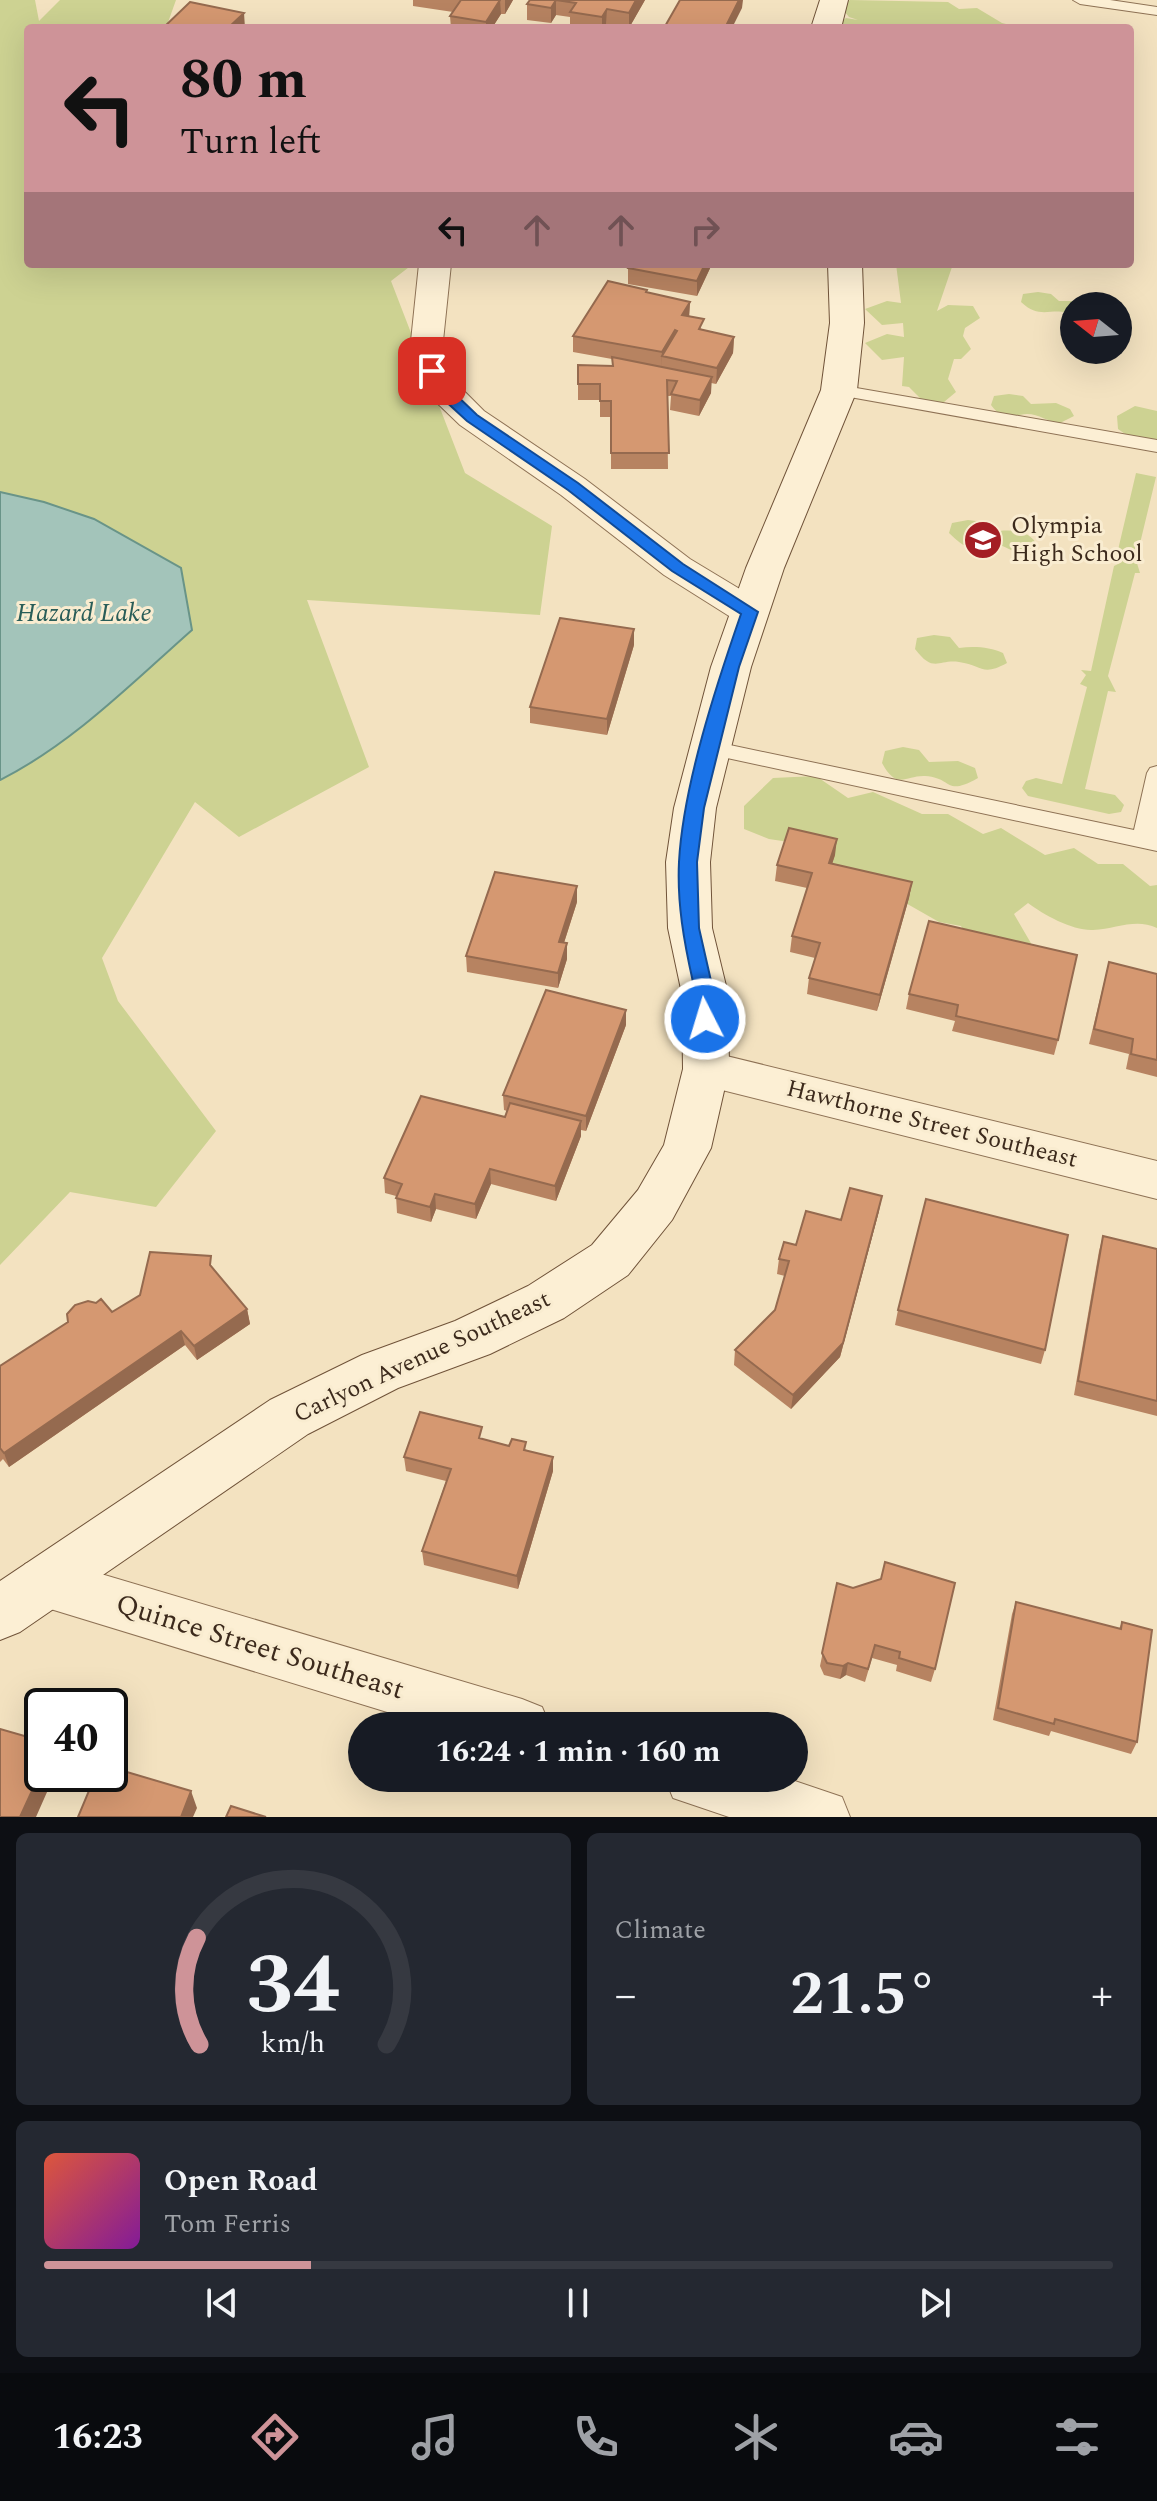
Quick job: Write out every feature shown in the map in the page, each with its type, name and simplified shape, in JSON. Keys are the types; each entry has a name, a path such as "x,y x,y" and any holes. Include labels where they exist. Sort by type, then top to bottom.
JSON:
{"street":[{"path":"827,24 834,0"},
{"path":"435,268 427,341 432,371 446,393 472,418 573,487 677,567 750,612"},
{"name":"Carlyon Avenue Southeast","path":"0,1613 289,1417 380,1371 472,1338 546,1302 610,1260 655,1205 687,1148 706,1069 705,994 690,928 688,862 695,808 731,667 839,390 847,323 845,268"},
{"name":"Hawthorne Street Southeast","path":"706,1069 1157,1180"},
{"name":"Quince Street Southeast","path":"44,1582 476,1712"},
{"path":"739,1792 822,1817"}],"lane":[{"path":"1080,0 1157,11"},
{"path":"839,390 1157,446"},
{"path":"711,748 1150,842 1157,773"}],"green space":[{"path":"0,0 35,0 39,21 60,0 176,0 167,24 24,24 24,268 408,268 391,281 465,473 552,526 540,615 307,600 369,767 239,837 195,802 102,958 118,1001 216,1131 156,1207 70,1192 0,1265 0,780 77,731 192,630 127,540 94,519 44,502 0,492"},
{"path":"850,0 948,2 959,9 977,8 1006,24 838,24 846,18 858,20 849,17 840,6"},
{"path":"897,268 952,268 937,311 948,305 973,306 980,318 965,328 963,336 971,349 961,359 954,359 948,379 956,392 944,402 924,402 909,387 902,386 904,357 882,360 865,343 887,334 904,337 903,323 882,325 865,309 887,301 901,303"},
{"path":"1023,294 1051,294 1060,301 1060,312 1028,308 1021,302"},
{"path":"994,396 1023,396 1031,404 1056,403 1070,409 1074,416 1060,423 1031,414 1004,416 991,405"},
{"path":"1135,406 1157,411 1157,442 1135,441 1118,429 1117,416"},
{"path":"1136,473 1156,477 1136,560 1140,573 1135,573 1108,676 1116,692 1108,691 1085,789 1115,795 1124,805 1121,812 1109,814 1028,796 1022,788 1026,781 1036,778 1062,784 1087,687 1080,684 1086,675 1081,670 1091,671 1114,566 1122,562 1118,550"},
{"path":"968,520 983,522 992,532 1023,533 1037,545 1022,552 989,543 968,547 949,533 952,523"},
{"path":"934,635 950,637 959,648 998,651 1003,653 1007,663 987,670 959,662 932,663 915,649 917,638"},
{"path":"903,747 919,750 929,762 958,761 975,768 978,778 954,786 934,777 918,776 902,780 892,777 882,763 885,751"},
{"path":"816,776 848,798 873,792 922,814 948,814 983,834 1001,828 1045,855 1074,848 1098,864 1123,864 1150,886 1157,885 1157,928 1133,924 1085,930 1059,921 1028,903 1014,914 1032,945 970,943 961,926 939,922 867,881 835,878 829,848 769,839 744,829 744,806 773,778"}],"water":[{"name":"Hazard Lake","path":"0,492 44,502 94,519 181,568 192,630 77,731 0,780"}],"building":[{"path":"461,0 500,0 486,22 450,16"},
{"path":"530,0 556,0 551,8 527,4"},
{"path":"556,0 636,0 629,13 607,9 602,17 570,12 576,3"},
{"path":"680,0 739,0 727,24 666,24"},
{"path":"190,2 244,13 232,24 167,24"},
{"path":"628,268 703,268 697,281"},
{"path":"608,281 690,302 682,315 704,319 699,329 734,337 717,368 662,356 675,330 662,352 573,336"},
{"path":"612,357 712,377 700,400 671,394 677,381 667,380 669,453 611,453 611,401 600,401 600,384 578,384 578,365 613,366"},
{"path":"560,618 634,629 607,719 530,707"},
{"path":"789,828 837,839 829,863 912,882 880,995 809,978 820,943 792,936 812,873 777,865"},
{"path":"495,872 577,886 559,942 567,943 558,973 466,956"},
{"path":"929,921 1077,955 1058,1040 956,1016 958,1005 909,994"},
{"path":"1109,962 1157,974 1157,1060 1131,1054 1133,1039 1094,1029"},
{"path":"546,990 626,1010 586,1116 503,1095"},
{"path":"421,1096 505,1117 510,1103 581,1121 555,1186 490,1169 475,1204 435,1194 430,1207 396,1198 402,1184 384,1178"},
{"path":"850,1188 882,1196 843,1343 793,1395 735,1350 775,1310 789,1261 779,1259 784,1242 796,1245 806,1211 841,1220"},
{"path":"926,1199 1068,1235 1045,1350 898,1310"},
{"path":"1103,1236 1157,1249 1157,1401 1078,1381"},
{"path":"150,1252 211,1256 210,1265 247,1309 194,1346 181,1331 4,1453 0,1448 0,1366 68,1322 67,1314 75,1305 88,1301 96,1303 101,1299 112,1312 140,1295"},
{"path":"420,1412 482,1427 479,1438 509,1446 512,1439 526,1442 524,1450 553,1457 517,1576 422,1551 451,1469 404,1457"},
{"path":"885,1562 955,1583 935,1669 899,1658 900,1652 875,1645 868,1669 848,1663 843,1666 827,1663 822,1653 837,1583 853,1588 881,1579"},
{"path":"1016,1602 1121,1629 1122,1622 1152,1630 1137,1742 1055,1719 1054,1724 998,1708"},
{"path":"0,1729 24,1736 24,1792 31,1792 20,1817 0,1817"},
{"path":"128,1772 191,1791 181,1817 78,1817 88,1792 128,1792"},
{"path":"231,1806 266,1817 226,1817"}],"place":[{"name":"Olympia High School","path":"983,540"}],"route":[{"path":"432,371 446,393 472,418 573,487 677,567 750,612 731,667 695,808 688,862 690,928 705,994 705,1019"}]}
